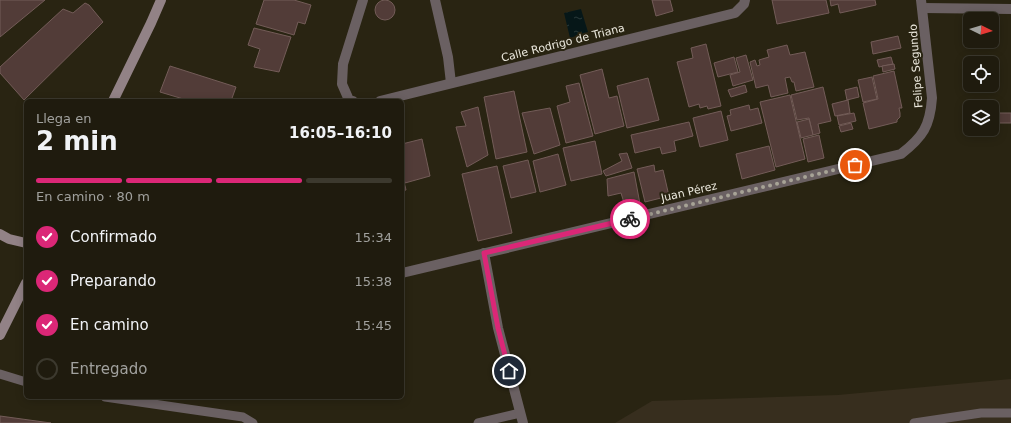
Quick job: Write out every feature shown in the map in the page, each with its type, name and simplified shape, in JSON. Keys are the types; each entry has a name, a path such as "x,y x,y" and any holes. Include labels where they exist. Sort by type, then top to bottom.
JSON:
{"main road":[{"path":"114,99 151,24 161,0"},
{"path":"0,234 9,239 24,243"},
{"path":"0,335 24,288"}],"street":[{"path":"349,99 342,84 343,64 363,0"},
{"path":"435,0 448,57 451,83"},
{"name":"Calle Rodrigo de Triana","path":"388,99 735,13 744,4 745,0"},
{"path":"922,4 1011,9"},
{"name":"Felipe Segundo","path":"922,4 932,98 931,113 926,130"},
{"name":"Juan Pérez","path":"404,273 901,154 914,144 926,130"},
{"path":"484,253 498,328 522,418"}],"lane":[{"path":"0,374 24,381"},
{"path":"119,399 242,417 253,423"},
{"path":"914,423 981,413 1011,413"},
{"path":"478,423 522,418"}],"shaded area":[{"path":"1011,379 1011,423 615,423 652,401 838,395"}],"water":[{"path":"581,9 588,32 570,38 564,13"}],"building":[{"path":"0,0 45,0 0,37"},
{"path":"264,0 294,0 311,5 305,24 298,22 294,35 256,24"},
{"path":"385,0 392,3 395,10 392,17 385,20 378,17 375,10 378,3"},
{"path":"652,0 670,0 673,11 656,16"},
{"path":"772,0 826,0 829,13 777,24"},
{"path":"830,0 875,0 876,5 840,13 838,4 831,6"},
{"path":"85,3 89,5 103,22 24,100 0,73 0,67 63,9 73,13"},
{"path":"254,28 291,37 279,72 254,67 260,49 248,45"},
{"path":"898,36 901,48 873,54 871,42"},
{"path":"706,44 721,106 708,109 707,106 700,108 699,104 689,107 677,62 693,58 691,48"},
{"path":"787,45 790,55 805,52 814,87 796,91 794,82 792,82 790,77 785,78 788,93 771,97 768,85 756,88 750,62 755,60 757,66 760,65 759,60 769,57 767,50"},
{"path":"746,55 753,80 733,86 730,75 740,72 736,58"},
{"path":"734,57 738,72 718,77 714,63"},
{"path":"891,57 893,64 879,67 877,60"},
{"path":"894,64 895,69 883,72 882,66"},
{"path":"170,66 236,87 232,99 183,99 160,92"},
{"path":"602,69 609,98 617,96 624,126 595,134 580,75"},
{"path":"894,71 902,108 899,108 900,117 897,122 869,129 863,103 878,99 873,76"},
{"path":"872,77 877,99 863,102 858,80"},
{"path":"648,78 659,120 627,128 617,86"},
{"path":"579,83 593,136 566,143 557,106 570,102 566,86"},
{"path":"745,85 747,92 731,97 728,90"},
{"path":"823,87 831,121 818,124 820,133 813,135 809,118 797,120 791,95"},
{"path":"857,87 859,97 847,100 845,90"},
{"path":"514,91 527,152 496,159 484,97"},
{"path":"790,95 805,159 776,167 760,102"},
{"path":"848,100 850,113 835,116 832,104"},
{"path":"749,105 750,110 758,108 762,123 731,131 727,116 731,115 730,110"},
{"path":"478,107 488,155 467,167 456,127 466,126 461,112"},
{"path":"550,108 560,145 534,154 522,113"},
{"path":"721,111 728,140 700,147 693,118"},
{"path":"854,113 856,121 839,125 837,116"},
{"path":"999,113 1011,113 1011,123 999,123"},
{"path":"809,119 813,135 801,138 797,122"},
{"path":"689,122 693,136 674,141 676,151 662,154 660,147 635,153 631,135"},
{"path":"851,123 853,129 841,132 839,126"},
{"path":"819,135 824,158 808,162 803,139"},
{"path":"422,139 430,176 405,183 404,144"},
{"path":"595,141 602,174 571,181 563,148"},
{"path":"769,146 775,170 742,179 736,154"},
{"path":"627,153 632,168 606,176 603,171 622,161 619,154"},
{"path":"558,154 566,185 540,192 533,161"},
{"path":"528,160 536,192 511,198 503,166"},
{"path":"654,165 655,172 663,170 669,196 645,202 637,169"},
{"path":"497,166 512,233 478,241 462,174"},
{"path":"634,172 640,204 625,206 621,193 608,196 607,179"},
{"path":"0,416 51,423 0,423"}],"way so far":[{"path":"630,219 855,165"}],"route":[{"path":"509,371 498,328 484,253 630,219"}]}
